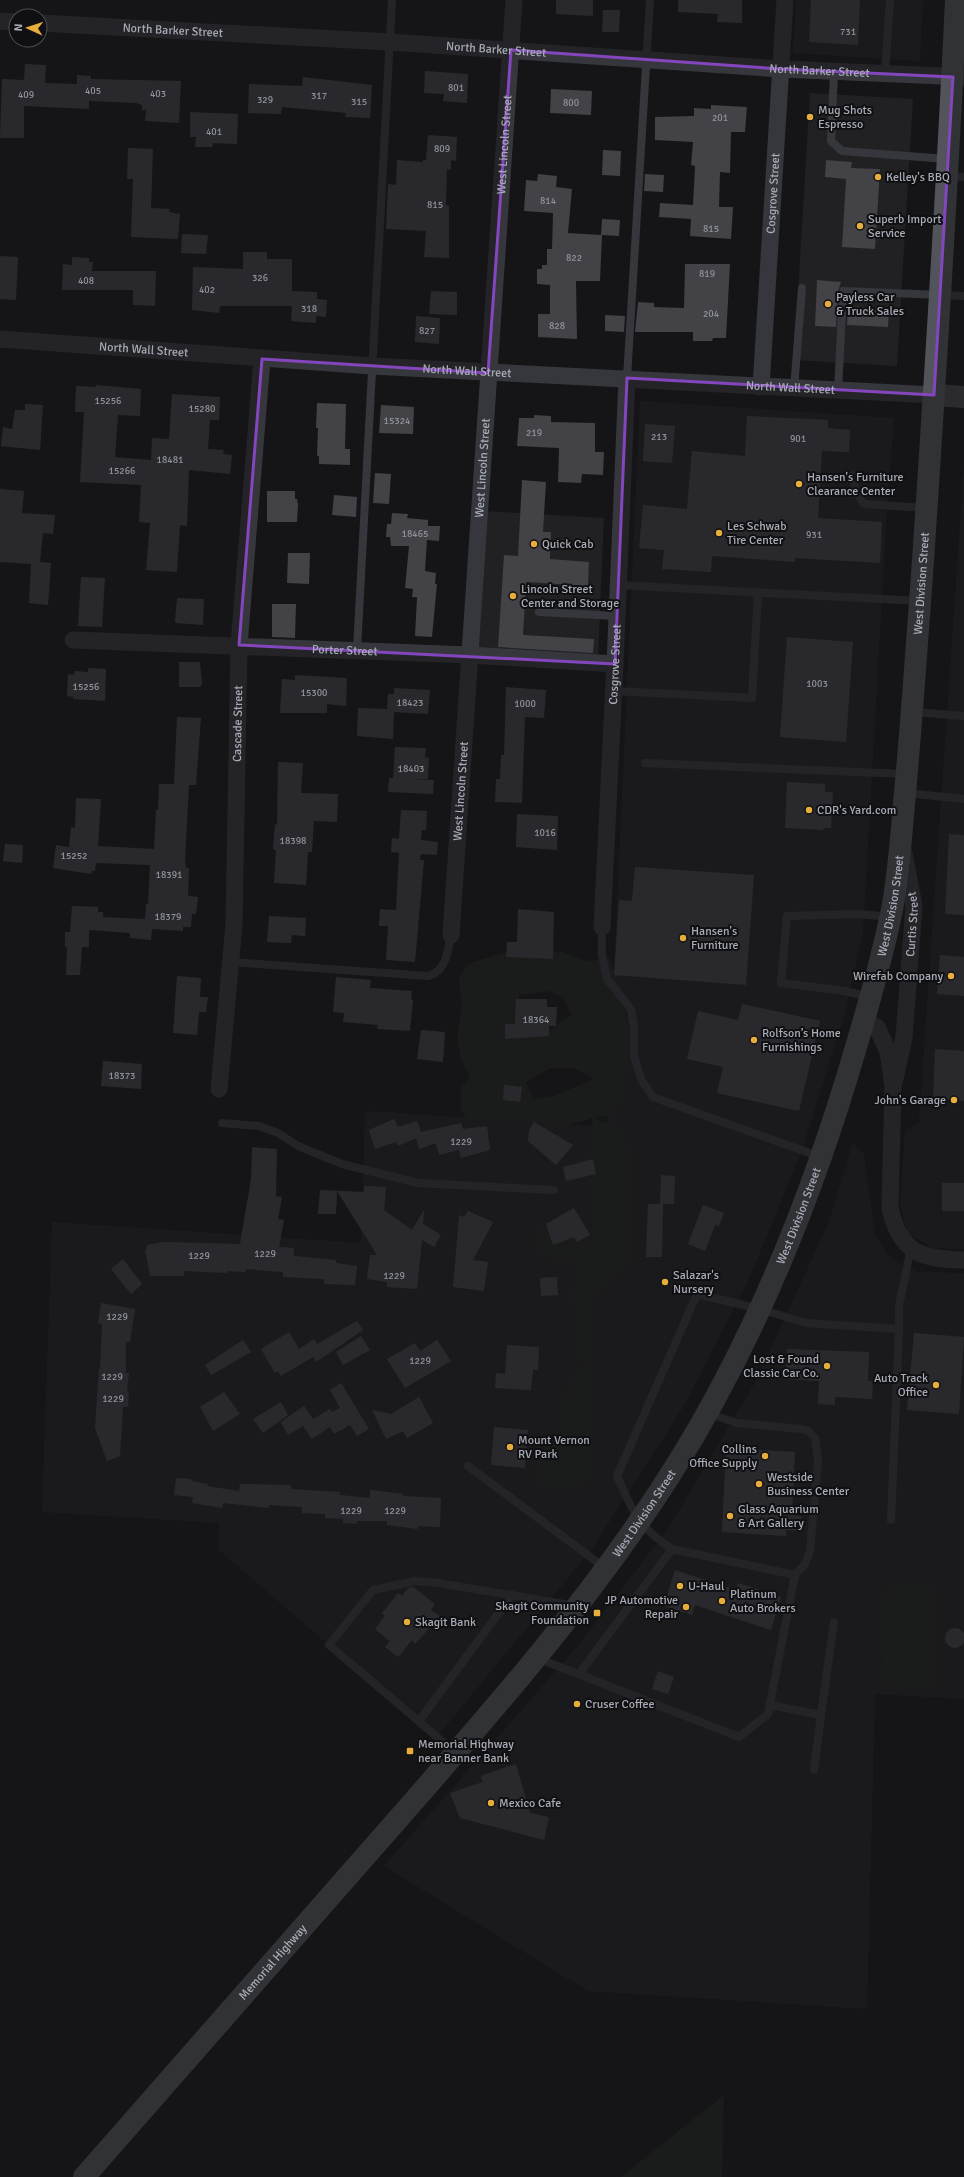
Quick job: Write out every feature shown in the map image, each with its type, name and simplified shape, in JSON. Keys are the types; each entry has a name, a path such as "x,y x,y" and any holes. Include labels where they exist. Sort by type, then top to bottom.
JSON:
{"main road":[{"name":"West Division Street","path":"459,1750 579,1606 639,1522 675,1467 706,1413 760,1309 784,1254 821,1157 864,1021 890,917 901,835 906,783 920,601 940,295 953,170 958,77 956,0"},
{"name":"Memorial Highway","path":"84,2177 459,1750"}],"street":[{"name":"West Lincoln Street","path":"451,935 514,0"},
{"name":"Cosgrove Street","path":"761,387 786,0"},
{"name":"North Barker Street","path":"48,23 390,42 781,69 958,77"},
{"name":"North Wall Street","path":"0,339 262,359 488,373 627,378 794,389 934,395"},
{"name":"Cascade Street","path":"219,1089 229,962 234,925 239,645 262,359"},
{"name":"Cosgrove Street","path":"602,927 619,585 627,378"},
{"path":"934,395 964,397"},
{"name":"Porter Street","path":"73,640 239,645 470,655 615,664"},
{"name":"Curtis Street","path":"892,1086 904,1037 914,906 901,835"},
{"name":"Curtis Street","path":"864,1021 877,1027 888,1052 892,1086 890,1208 894,1227 903,1242 919,1254 942,1260 964,1260"}],"lane":[{"path":"357,650 392,0"},
{"path":"627,378 650,0"},
{"path":"885,74 890,0"},
{"path":"834,72 831,141 842,151 953,170"},
{"path":"794,389 802,288"},
{"path":"838,390 843,291 964,296"},
{"path":"853,476 856,492 864,504 926,508"},
{"path":"619,585 920,601"},
{"path":"614,691 752,698 758,592"},
{"path":"539,612 617,616"},
{"path":"912,712 964,716"},
{"path":"645,763 906,783 964,799"},
{"path":"870,998 845,991 781,983 787,916 860,914 890,917"},
{"path":"602,927 602,954 607,979 631,1009 634,1026 634,1056 641,1079 653,1097 821,1157"},
{"path":"229,962 428,976 435,974 440,970 446,958 451,935"},
{"path":"222,1123 258,1126 278,1133 298,1146 342,1164 418,1183 554,1190"},
{"path":"891,1520 899,1306 911,1248"},
{"path":"795,1575 672,1549 653,1537 639,1522 617,1476 697,1294 760,1309 806,1323 899,1329"},
{"path":"536,1658 739,1737 768,1714 795,1575 805,1564 810,1551 818,1460 816,1438 801,1429 737,1423 706,1413"},
{"path":"468,1466 606,1568"},
{"path":"579,1674 672,1549"},
{"path":"459,1750 419,1721 329,1645 373,1590 415,1581 579,1606"},
{"path":"419,1721 512,1595"},
{"path":"814,1770 834,1622"},
{"path":"770,1705 821,1715"}],"highlighted area":[{"path":"511,50 781,69 953,77 934,395 627,378 615,664 239,645 262,359 488,373"}],"shaded area":[{"path":"796,0 923,0 920,61 793,53"},
{"path":"810,93 913,99 897,366 794,360"},
{"path":"640,401 894,418 887,506 863,932 844,1015 802,1150 748,1281 683,1407 591,1550 436,1738 218,1549 219,1523 42,1512 52,1222 361,1243 365,1111 607,1127"},
{"path":"964,466 964,1249 934,1248 908,1234 900,1204 905,1131 919,1123"},
{"path":"484,511 604,518 598,658 478,652"},
{"path":"517,949 563,952 586,961 609,959 621,988 629,1053 623,1097 614,1115 593,1118 622,1128 627,1144 633,1194 630,1262 593,1296 593,1479 571,1490 539,1483 533,1464 550,1439 566,1432 564,1410 566,1395 584,1362 575,1342 577,1317 584,1311 574,1302 574,1288 580,1259 556,1261 536,1250 539,1227 569,1247 595,1240 597,1221 590,1206 594,1147 592,1118 570,1125 466,1118 461,1109 461,1087 470,1078 462,1061 457,1039 462,1002 459,979 466,966 473,962","holes":["549,991 564,998 571,1015 541,1036 519,1031 519,995","550,1068 574,1068 594,1079 554,1096 534,1099 526,1082"]},
{"path":"853,1142 864,1155 875,1236 888,1255 900,1264 917,1272 964,1273 964,1699 875,1694 867,2009 588,1991 384,1866 576,1648 666,1532 756,1381 829,1222"},
{"path":"886,1585 935,1586 933,1687 884,1686"},
{"path":"724,2095 722,2177 621,2177"}],"building":[{"path":"556,0 593,0 593,16 556,14"},
{"path":"678,0 742,0 742,23 717,22 718,14 678,12"},
{"path":"811,0 860,0 858,45 809,42"},
{"path":"603,10 620,10 619,32 602,32"},
{"path":"25,64 46,65 45,83 77,84 77,75 91,76 91,79 181,81 179,123 145,121 146,110 142,110 142,105 136,103 89,101 89,109 24,106 24,138 0,138 2,79 24,80"},
{"path":"425,71 468,74 467,103 443,101 444,94 424,93"},
{"path":"303,77 372,85 370,118 345,117 346,113 282,107 281,114 248,113 249,84 302,86"},
{"path":"551,89 592,91 591,115 550,113"},
{"path":"711,105 747,107 745,132 731,132 730,173 720,172 719,207 733,207 731,239 690,236 691,219 659,217 660,203 693,205 695,166 691,165 693,142 655,140 655,117 694,116 694,108 711,109"},
{"path":"190,112 238,114 237,144 213,143 212,147 195,147 196,137 190,137"},
{"path":"428,135 457,137 456,161 451,160 451,170 447,169 446,205 449,206 449,258 424,257 426,231 386,229 388,184 396,185 397,160 423,162 423,160 426,160"},
{"path":"128,148 153,149 151,208 170,209 169,212 180,214 178,239 131,237 133,179 127,179"},
{"path":"603,150 621,151 620,176 602,175"},
{"path":"826,160 852,162 851,168 880,169 875,249 842,247 846,179 825,177"},
{"path":"538,174 557,176 556,187 572,189 568,233 601,235 602,219 620,220 619,236 602,235 600,281 576,281 577,339 538,337 538,314 550,314 550,285 537,284 537,269 542,269 542,265 547,265 547,249 552,249 553,213 524,211 526,180 537,181"},
{"path":"645,174 664,175 663,192 644,191"},
{"path":"182,234 208,235 206,254 181,253"},
{"path":"243,252 267,252 267,259 292,259 292,291 317,292 317,299 327,300 326,317 316,316 316,323 291,321 292,306 220,306 219,313 192,310 193,267 243,269"},
{"path":"0,256 18,257 16,300 0,299"},
{"path":"72,257 89,258 89,262 93,262 92,271 156,271 155,306 133,305 133,290 62,290 63,264 72,265"},
{"path":"685,264 730,264 726,338 713,338 712,341 693,341 693,332 635,332 638,302 654,303 654,307 684,308"},
{"name":"Payless Car & Truck Sales","path":"817,280 841,282 838,291 836,327 815,326"},
{"path":"431,291 457,292 457,315 429,314"},
{"path":"848,306 889,309 888,327 847,325"},
{"path":"605,315 625,316 624,332 605,331"},
{"path":"416,316 440,318 439,344 415,342"},
{"path":"96,385 141,389 140,416 118,415 115,457 151,460 152,438 169,439 172,394 220,397 219,420 210,420 208,449 224,450 223,454 232,455 230,474 189,470 187,526 180,525 177,572 146,570 150,523 139,522 141,485 80,482 84,412 75,412 76,386 96,387"},
{"path":"317,403 346,404 345,449 350,449 350,465 319,464 319,456 317,456 318,428 316,428"},
{"path":"25,404 43,405 40,450 1,446 3,427 12,429 15,410 25,410"},
{"path":"381,405 414,407 413,434 379,433"},
{"path":"534,415 551,416 551,422 595,423 595,452 604,452 603,475 582,474 581,483 558,482 559,448 517,446 519,418 534,418"},
{"path":"747,416 828,420 828,428 850,430 849,452 822,451 818,518 882,522 880,563 795,558 795,562 712,556 711,572 662,569 664,550 639,548 643,505 687,509 692,451 745,456"},
{"path":"645,424 675,426 672,463 643,461"},
{"path":"375,473 391,474 389,504 373,503"},
{"path":"522,480 546,482 543,532 551,532 550,559 589,562 588,586 526,582 523,635 594,639 593,653 498,647 504,555 518,556"},
{"path":"0,489 24,491 22,513 55,515 53,534 43,533 40,562 51,563 48,605 29,603 31,564 0,562"},
{"path":"267,491 295,491 295,499 297,499 298,505 297,522 267,522"},
{"path":"334,495 357,497 356,517 332,515"},
{"path":"392,513 408,514 407,518 428,520 428,526 440,526 439,541 427,540 425,571 436,573 435,584 437,584 432,637 415,636 417,597 412,597 413,589 405,588 409,546 391,546 390,537 386,537 387,524 391,524"},
{"path":"288,553 310,553 309,584 287,583"},
{"path":"81,577 105,578 102,627 78,626"},
{"path":"177,598 204,599 203,625 176,623"},
{"path":"272,604 296,604 295,638 272,637"},
{"path":"787,637 853,642 846,742 780,737"},
{"path":"179,662 200,662 202,684 200,687 179,687"},
{"path":"88,668 106,669 105,701 73,699 74,697 67,696 68,674 74,675 75,671 88,672"},
{"path":"295,675 347,678 346,706 327,704 327,713 280,713 282,679 295,680"},
{"path":"506,687 546,690 544,718 525,717 522,803 495,802 496,779 500,779 501,755 504,755"},
{"path":"394,688 430,690 428,714 394,712 393,739 357,736 358,708 387,709 388,694 394,694"},
{"path":"177,717 201,718 196,785 189,785 185,861 186,868 189,868 188,896 198,897 196,914 192,914 191,927 183,927 183,931 152,929 151,940 130,938 130,933 89,930 89,947 82,947 80,975 66,975 67,947 65,947 65,932 70,932 72,906 98,907 98,912 103,912 103,917 145,919 146,904 148,904 150,865 96,863 95,871 92,871 91,874 53,868 56,845 69,847 71,827 75,828 76,798 101,799 98,846 154,849 159,784 174,784"},
{"path":"395,747 426,748 425,757 429,758 428,779 411,779 434,780 433,794 388,792 389,778 393,778"},
{"path":"278,762 303,763 301,793 338,794 337,822 314,821 312,852 308,852 306,885 274,883 276,850 273,849 275,824 277,825"},
{"name":"CDR's Yard.com","path":"787,782 825,784 825,792 833,792 831,828 823,828 823,830 785,828"},
{"path":"401,810 427,811 426,830 422,830 421,840 438,842 437,855 421,854 420,860 424,860 415,962 386,960 388,926 379,926 380,909 396,910 399,853 391,852 392,838 399,839"},
{"path":"517,814 558,816 557,850 516,847"},
{"path":"949,834 964,835 964,915 945,914"},
{"path":"5,844 23,845 22,863 3,861"},
{"name":"Hansen's Furniture","path":"635,867 754,875 746,985 614,975 619,900 632,901"},
{"path":"518,909 554,912 553,959 506,957 507,942 517,942"},
{"path":"269,916 306,918 305,936 292,935 291,943 267,942"},
{"name":"Wirefab Company","path":"940,955 964,957 964,996 937,994"},
{"path":"177,976 201,978 200,997 208,997 206,1012 199,1012 197,1035 173,1033"},
{"path":"336,977 371,980 370,988 412,991 411,999 413,1000 410,1031 377,1029 378,1025 343,1022 344,1013 333,1012"},
{"path":"516,999 547,999 547,1007 557,1007 556,1026 549,1026 549,1036 505,1039 505,1024 515,1024"},
{"name":"Rolfson’s Home Furnishings","path":"742,1004 820,1021 799,1111 717,1093 723,1067 687,1059 698,1011 738,1020"},
{"path":"421,1030 445,1032 443,1062 417,1059"},
{"path":"935,1049 964,1051 964,1101 933,1099"},
{"path":"103,1061 142,1064 141,1089 101,1086"},
{"path":"504,1085 522,1087 520,1102 503,1100"},
{"path":"394,1119 398,1127 417,1121 421,1132 461,1123 463,1129 487,1126 490,1150 461,1158 459,1150 439,1155 436,1143 419,1149 416,1138 398,1146 396,1142 375,1149 369,1130"},
{"path":"534,1122 573,1145 556,1165 528,1141 529,1130"},
{"path":"252,1147 277,1149 276,1196 282,1197 278,1219 284,1220 279,1247 294,1248 294,1256 336,1260 336,1263 357,1266 355,1285 324,1284 324,1279 283,1277 283,1272 246,1269 246,1272 227,1271 227,1273 184,1271 184,1276 150,1276 145,1249 147,1249 147,1245 163,1242 240,1244 251,1179"},
{"path":"593,1159 596,1174 566,1181 563,1167"},
{"path":"661,1175 675,1176 674,1204 660,1204"},
{"path":"942,1183 964,1183 964,1211 942,1211"},
{"path":"364,1186 386,1187 384,1210 412,1230 424,1210 423,1224 441,1235 434,1247 422,1240 417,1289 387,1287 387,1282 367,1279 370,1255 377,1255 337,1191 336,1214 318,1214 320,1190 364,1192"},
{"path":"648,1204 663,1204 662,1257 646,1257"},
{"path":"703,1205 724,1213 719,1226 715,1225 705,1251 688,1244"},
{"path":"574,1208 590,1235 577,1242 574,1237 553,1245 546,1224"},
{"path":"468,1211 493,1222 473,1260 488,1262 484,1291 453,1287 459,1215 464,1217"},
{"path":"123,1259 142,1284 131,1294 111,1269"},
{"path":"557,1277 558,1295 541,1296 540,1278"},
{"path":"101,1303 135,1309 130,1342 126,1342 126,1373 129,1373 127,1391 129,1391 128,1407 123,1407 120,1456 107,1461 95,1428 100,1369 102,1324 98,1323"},
{"path":"357,1321 363,1330 316,1362 313,1357 281,1376 278,1371 275,1373 261,1349 289,1332 299,1349 314,1339 317,1344"},
{"name":"Auto Track Office","path":"914,1333 964,1337 959,1414 907,1410"},
{"path":"361,1336 370,1350 343,1365 336,1352"},
{"path":"243,1340 251,1352 211,1375 205,1365"},
{"path":"437,1340 451,1361 405,1388 387,1359 415,1343 420,1351"},
{"path":"507,1345 539,1347 538,1370 533,1370 531,1390 495,1388 496,1373 505,1374"},
{"name":"Lost & Found Classic Car Co.","path":"787,1349 869,1352 868,1381 873,1381 872,1399 835,1397 835,1405 818,1404 819,1381 785,1379"},
{"path":"341,1383 369,1429 357,1436 350,1425 334,1434 330,1427 312,1439 303,1426 288,1435 281,1422 304,1406 313,1419 330,1409 332,1412 340,1408 330,1390"},
{"path":"224,1392 240,1414 213,1431 200,1407"},
{"path":"419,1397 433,1423 407,1438 403,1431 386,1439 372,1410 391,1414"},
{"path":"281,1402 288,1415 263,1433 253,1419"},
{"name":"Mount Vernon RV Park","path":"494,1427 528,1430 525,1468 491,1465"},
{"name":"Westside Business Center","path":"726,1448 795,1452 792,1515 801,1516 800,1531 786,1530 786,1536 722,1532"},
{"path":"176,1478 191,1479 191,1481 208,1484 207,1486 239,1491 240,1484 291,1485 291,1489 340,1492 340,1495 370,1498 370,1490 403,1494 403,1496 441,1498 440,1527 418,1526 418,1529 387,1525 387,1521 357,1521 357,1524 343,1523 343,1519 325,1518 325,1514 302,1513 302,1507 269,1505 269,1508 223,1503 222,1508 192,1503 193,1497 174,1495"},
{"name":"Platinum Auto Brokers","path":"675,1570 736,1590 738,1583 781,1597 771,1630 695,1605 692,1615 664,1606"},
{"name":"Skagit Bank","path":"413,1587 435,1604 431,1610 440,1616 415,1644 412,1640 398,1657 385,1647 390,1641 375,1629 385,1616 382,1613 398,1593 402,1596 408,1588"},
{"path":"955,1628 962,1631 965,1638 962,1645 955,1648 948,1645 945,1638 948,1631"},
{"path":"658,1671 674,1677 668,1694 652,1689"},
{"name":"Mexico Cafe","path":"516,1764 530,1813 549,1817 544,1840 460,1818 450,1793 483,1782 481,1776"}],"place":[{"name":"Mug Shots Espresso","path":"810,117"},
{"name":"Kelley's BBQ","path":"878,177"},
{"name":"Superb Import Service","path":"860,226"},
{"name":"Payless Car & Truck Sales","path":"828,304"},
{"name":"Hansen's Furniture Clearance Center","path":"799,484"},
{"name":"Les Schwab Tire Center","path":"719,533"},
{"name":"Quick Cab","path":"534,544"},
{"name":"Lincoln Street Center and Storage","path":"513,596"},
{"name":"CDR's Yard.com","path":"809,810"},
{"name":"Hansen's Furniture","path":"683,938"},
{"name":"Wirefab Company","path":"951,976"},
{"name":"Rolfson’s Home Furnishings","path":"754,1040"},
{"name":"John's Garage","path":"954,1100"},
{"name":"Salazar's Nursery","path":"665,1282"},
{"name":"Lost & Found Classic Car Co.","path":"827,1366"},
{"name":"Auto Track Office","path":"936,1385"},
{"name":"Mount Vernon RV Park","path":"510,1447"},
{"name":"Collins Office Supply","path":"765,1456"},
{"name":"Westside Business Center","path":"759,1484"},
{"name":"Glass Aquarium & Art Gallery","path":"730,1516"},
{"name":"U-Haul","path":"680,1586"},
{"name":"Platinum Auto Brokers","path":"722,1601"},
{"name":"JP Automotive Repair","path":"686,1607"},
{"name":"Skagit Community Foundation","path":"597,1613"},
{"name":"Skagit Bank","path":"407,1622"},
{"name":"Cruser Coffee","path":"577,1704"},
{"name":"Memorial Highway near Banner Bank","path":"410,1751"},
{"name":"Mexico Cafe","path":"491,1803"}]}
